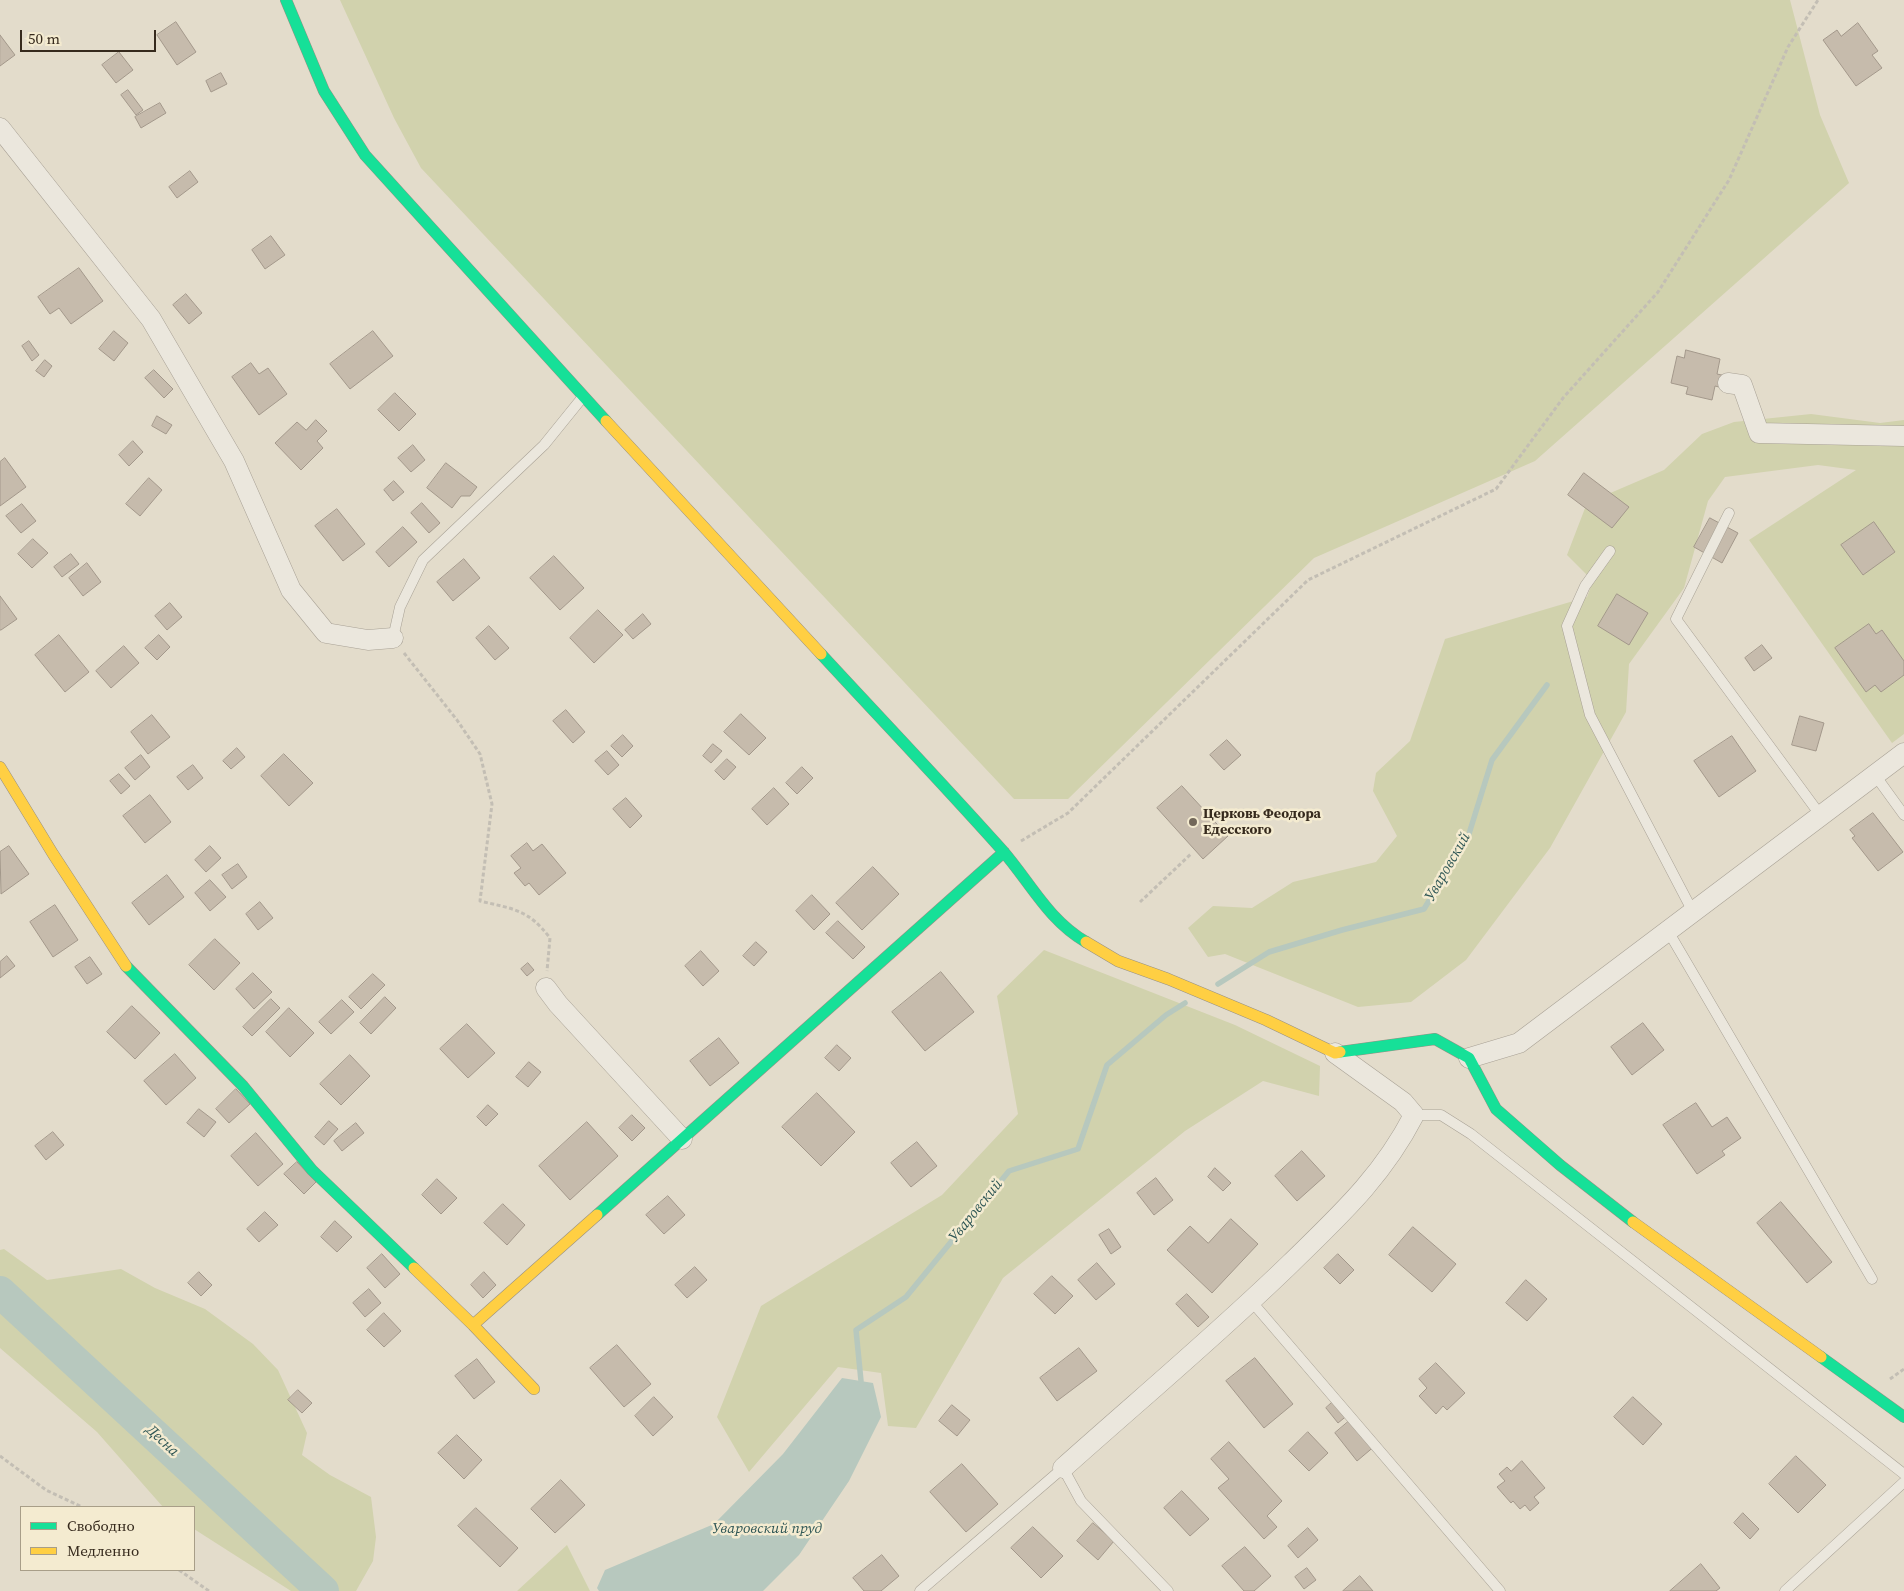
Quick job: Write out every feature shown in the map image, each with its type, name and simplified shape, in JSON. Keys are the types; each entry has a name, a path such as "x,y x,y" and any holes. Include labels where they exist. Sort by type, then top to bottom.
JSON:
{"street":[{"path":"286,0 324,91 365,155 583,397 1004,852 1046,909 1073,935 1118,961 1230,1005 1335,1053 1403,1102 1414,1115 1400,1142 1361,1195 1252,1302 1063,1468"},
{"path":"0,128 151,319 234,461 291,590 326,633 368,640 393,638"},
{"path":"1728,383 1742,385 1759,432 1904,436"},
{"path":"1468,1058 1519,1043 1904,753"},
{"path":"0,767 53,854 128,968 243,1086 312,1170 473,1325 534,1389"},
{"path":"473,1325 1004,852"},
{"path":"546,988 546,991 682,1139"},
{"path":"1335,1053 1435,1039 1443,1042 1468,1058 1496,1109 1560,1166 1624,1216 1904,1417"}],"lane":[{"path":"393,638 400,607 422,560 544,445 583,397"},
{"path":"1729,514 1676,619 1821,816"},
{"path":"1610,552 1585,586 1567,626 1590,715 1693,912"},
{"path":"1875,775 1904,815"},
{"path":"1668,931 1872,1279"},
{"path":"1414,1115 1441,1115 1470,1134 1904,1474"},
{"path":"1252,1302 1500,1591"},
{"path":"920,1591 1063,1468 1081,1502 1168,1591"},
{"path":"1785,1591 1904,1482"}],"path":[{"path":"1004,852 1068,813 1308,580 1496,489 1563,398 1658,292 1729,180 1788,47 1818,0"},
{"path":"393,638 457,720 480,754 492,804 480,901 525,912 540,925 550,938 546,988"},
{"path":"1140,902 1192,852"},
{"path":"0,1456 46,1490 80,1506"},
{"path":"180,1571 209,1591"}],"green space":[{"path":"340,0 1790,0 1820,115 1849,183 1535,461 1314,558 1068,799 1014,799 421,168 394,118"},
{"path":"1811,414 1880,423 1904,420 1904,734 1892,743 1749,540 1856,470 1818,465 1725,477 1708,501 1684,588 1629,664 1626,712 1550,848 1466,960 1411,1002 1358,1007 1225,954 1208,957 1188,928 1213,906 1252,908 1293,882 1376,862 1397,836 1373,791 1376,773 1410,741 1445,639 1587,597 1593,581 1567,555 1587,503 1664,470 1702,434 1734,422"},
{"path":"1044,950 1235,1025 1320,1066 1319,1096 1263,1081 1185,1131 1003,1278 916,1428 888,1426 881,1373 838,1367 749,1472 717,1417 761,1306 942,1195 1018,1114 997,996"},
{"path":"4,1249 47,1280 121,1269 155,1288 205,1309 253,1344 278,1370 307,1433 302,1455 330,1475 371,1497 376,1537 373,1561 356,1591 291,1591 195,1530 195,1506 162,1506 97,1432 0,1348 0,1250"},
{"path":"567,1545 590,1591 517,1591"}],"water":[{"name":"Уваровский пруд","path":"842,1378 873,1383 881,1417 849,1481 799,1555 763,1591 599,1591 597,1588 605,1570 714,1524 783,1454"}],"building":[{"path":"176,22 196,52 177,65 157,35"},
{"path":"1858,23 1878,51 1872,55 1882,68 1856,86 1823,40 1837,30 1841,36"},
{"path":"0,35 15,55 0,66"},
{"path":"119,52 133,70 116,83 102,65"},
{"path":"221,73 227,84 211,92 206,81"},
{"path":"128,90 143,110 136,115 121,95"},
{"path":"160,103 166,113 141,128 135,117"},
{"path":"190,171 198,182 177,198 169,187"},
{"path":"271,236 285,255 265,269 252,250"},
{"path":"79,268 103,301 71,324 59,308 50,314 38,297"},
{"path":"186,294 202,313 189,324 173,305"},
{"path":"114,331 128,343 114,361 99,349"},
{"path":"373,331 393,356 350,389 330,364"},
{"path":"29,341 39,355 32,361 22,346"},
{"path":"1686,350 1720,359 1717,374 1726,376 1723,388 1715,386 1712,400 1686,394 1688,387 1671,383 1677,356 1684,358"},
{"path":"45,360 52,366 44,377 36,371"},
{"path":"251,363 259,374 268,368 287,394 259,415 232,377"},
{"path":"154,370 173,389 164,398 145,378"},
{"path":"395,393 416,414 399,431 378,410"},
{"path":"157,416 172,425 166,434 152,426"},
{"path":"316,420 327,431 317,441 323,448 301,470 275,443 297,422 306,430"},
{"path":"133,441 143,452 129,466 119,455"},
{"path":"413,445 425,460 411,472 398,458"},
{"path":"5,458 26,487 0,506 0,462"},
{"path":"446,463 477,487 470,496 461,496 452,508 427,488"},
{"path":"1584,473 1629,507 1612,528 1568,495"},
{"path":"149,478 162,490 140,516 126,504"},
{"path":"394,481 404,492 393,501 384,490"},
{"path":"422,503 440,523 429,533 411,513"},
{"path":"22,504 36,521 21,533 6,516"},
{"path":"337,509 365,544 343,561 315,526"},
{"path":"1710,518 1738,533 1722,563 1694,547"},
{"path":"1874,522 1895,552 1863,575 1841,545"},
{"path":"403,527 417,542 389,567 376,552"},
{"path":"33,539 48,553 32,568 18,554"},
{"path":"71,554 79,564 62,577 54,567"},
{"path":"554,556 584,588 560,610 530,578"},
{"path":"464,559 480,578 453,601 437,582"},
{"path":"87,563 101,582 83,596 69,578"},
{"path":"1617,594 1648,613 1629,645 1598,626"},
{"path":"0,596 17,619 1,630 0,630"},
{"path":"170,603 182,617 167,630 155,616"},
{"path":"598,610 623,635 594,663 570,638"},
{"path":"643,614 651,624 633,639 625,630"},
{"path":"1869,624 1876,634 1882,630 1904,661 1904,675 1881,692 1875,685 1866,692 1835,648"},
{"path":"489,626 509,648 495,660 476,638"},
{"path":"59,635 89,672 65,692 35,655"},
{"path":"159,635 170,647 157,660 145,648"},
{"path":"1762,645 1772,658 1754,671 1745,658"},
{"path":"124,646 139,663 111,688 96,671"},
{"path":"566,710 585,732 573,743 553,721"},
{"path":"741,714 766,738 749,755 724,732"},
{"path":"152,715 170,737 148,754 131,732"},
{"path":"1800,716 1824,723 1816,751 1792,745"},
{"path":"623,735 633,746 622,757 611,746"},
{"path":"1732,736 1756,771 1719,797 1694,761"},
{"path":"1227,740 1241,755 1224,770 1210,755"},
{"path":"713,744 722,751 711,763 703,756"},
{"path":"237,748 245,757 231,769 223,761"},
{"path":"607,751 619,765 608,775 595,761"},
{"path":"284,754 313,783 289,806 261,776"},
{"path":"141,755 150,767 135,780 125,768"},
{"path":"727,759 736,767 724,780 715,771"},
{"path":"193,765 203,778 188,790 177,777"},
{"path":"802,767 813,778 797,794 786,783"},
{"path":"119,774 130,786 121,794 110,781"},
{"name":"Церковь Феодора Едесского","path":"1182,786 1228,836 1203,859 1157,808"},
{"path":"774,788 789,804 767,825 752,809"},
{"path":"150,795 171,822 145,843 123,816"},
{"path":"626,798 642,816 630,828 613,809"},
{"path":"1873,813 1903,852 1878,871 1852,838 1855,836 1850,830"},
{"path":"527,843 533,851 542,844 566,873 539,895 529,883 525,886 514,873 521,868 511,856"},
{"path":"9,846 29,874 1,894 0,852"},
{"path":"210,846 221,858 206,872 195,860"},
{"path":"238,864 247,877 232,889 222,875"},
{"path":"873,867 899,894 862,930 836,903"},
{"path":"167,875 184,897 149,925 132,903"},
{"path":"210,880 226,897 210,911 195,893"},
{"path":"812,895 830,914 814,930 796,911"},
{"path":"260,902 273,918 258,930 246,914"},
{"path":"55,905 78,940 53,957 30,922"},
{"path":"838,921 865,947 853,959 826,933"},
{"path":"215,939 240,963 214,990 189,965"},
{"path":"756,942 767,952 754,966 743,956"},
{"path":"701,951 719,971 703,986 685,966"},
{"path":"7,956 15,966 0,978 0,962"},
{"path":"90,957 102,974 87,984 75,967"},
{"path":"528,963 534,970 527,976 521,969"},
{"path":"941,972 974,1012 925,1051 892,1012"},
{"path":"253,973 272,992 254,1009 236,989"},
{"path":"373,974 385,985 361,1009 349,997"},
{"path":"385,997 396,1008 371,1034 360,1023"},
{"path":"271,999 280,1008 252,1036 243,1027"},
{"path":"342,1000 354,1012 331,1034 319,1022"},
{"path":"132,1006 160,1033 135,1059 107,1032"},
{"path":"289,1008 314,1033 290,1057 266,1032"},
{"path":"1643,1023 1664,1050 1632,1075 1611,1047"},
{"path":"467,1024 495,1053 468,1078 440,1049"},
{"path":"719,1038 739,1063 710,1086 690,1061"},
{"path":"837,1045 851,1058 839,1071 825,1058"},
{"path":"175,1054 196,1078 166,1105 144,1081"},
{"path":"350,1055 370,1076 341,1105 320,1084"},
{"path":"529,1062 541,1072 528,1087 516,1077"},
{"path":"236,1089 250,1104 229,1123 216,1109"},
{"path":"817,1093 855,1132 821,1166 782,1127"},
{"path":"1696,1103 1712,1127 1727,1117 1741,1138 1722,1151 1725,1155 1697,1174 1663,1125"},
{"path":"488,1105 498,1114 486,1126 477,1117"},
{"path":"199,1109 216,1122 204,1137 187,1123"},
{"path":"632,1115 645,1128 632,1141 619,1128"},
{"path":"329,1121 338,1129 324,1145 315,1137"},
{"path":"587,1122 618,1156 570,1200 539,1166"},
{"path":"356,1123 364,1133 342,1151 334,1141"},
{"path":"53,1132 64,1145 46,1160 35,1146"},
{"path":"256,1133 283,1164 258,1186 231,1156"},
{"path":"917,1142 937,1166 911,1187 891,1163"},
{"path":"1302,1151 1325,1176 1297,1201 1275,1176"},
{"path":"297,1162 316,1182 304,1194 284,1174"},
{"path":"1215,1168 1231,1183 1223,1191 1208,1177"},
{"path":"1156,1178 1173,1200 1154,1215 1137,1193"},
{"path":"437,1179 457,1198 441,1214 422,1195"},
{"path":"668,1196 685,1215 664,1234 646,1215"},
{"path":"1781,1202 1832,1262 1807,1283 1757,1223"},
{"path":"503,1204 525,1225 507,1245 484,1223"},
{"path":"265,1212 278,1225 259,1242 247,1229"},
{"path":"1231,1219 1258,1244 1212,1293 1167,1250 1190,1226 1208,1243"},
{"path":"335,1221 352,1237 337,1252 321,1237"},
{"path":"1413,1227 1456,1264 1432,1292 1389,1255"},
{"path":"1109,1229 1121,1247 1111,1254 1099,1235"},
{"path":"382,1254 400,1274 385,1288 367,1268"},
{"path":"1338,1254 1354,1270 1340,1284 1324,1268"},
{"path":"1097,1263 1115,1284 1096,1300 1078,1280"},
{"path":"695,1267 707,1280 687,1298 675,1285"},
{"path":"199,1272 212,1285 201,1296 188,1283"},
{"path":"484,1272 496,1285 483,1298 471,1285"},
{"path":"1052,1276 1073,1296 1055,1314 1034,1294"},
{"path":"1526,1280 1547,1299 1527,1321 1506,1303"},
{"path":"369,1289 381,1303 365,1317 353,1303"},
{"path":"1187,1294 1209,1317 1198,1327 1176,1304"},
{"path":"384,1313 401,1331 384,1347 367,1330"},
{"path":"617,1345 651,1384 624,1407 590,1368"},
{"path":"1079,1348 1097,1371 1057,1401 1040,1378"},
{"path":"1255,1358 1293,1404 1264,1428 1226,1381"},
{"path":"477,1359 495,1382 474,1399 455,1376"},
{"path":"1436,1363 1465,1393 1447,1410 1443,1406 1436,1414 1419,1396 1427,1388 1419,1379"},
{"path":"298,1390 312,1403 302,1413 288,1400"},
{"path":"654,1397 673,1417 653,1436 635,1416"},
{"path":"1633,1397 1662,1424 1643,1445 1614,1417"},
{"path":"1336,1399 1349,1414 1338,1423 1326,1408"},
{"path":"952,1405 970,1420 957,1436 939,1421"},
{"path":"1354,1417 1376,1445 1357,1461 1335,1433"},
{"path":"1308,1432 1328,1453 1309,1471 1289,1451"},
{"path":"457,1435 482,1460 464,1479 438,1453"},
{"path":"1229,1442 1282,1501 1267,1516 1277,1527 1264,1539 1218,1488 1229,1479 1211,1459"},
{"path":"1796,1456 1826,1485 1798,1513 1769,1484"},
{"path":"1522,1461 1545,1488 1534,1497 1539,1503 1530,1511 1525,1505 1520,1509 1513,1501 1511,1503 1497,1487 1505,1481 1499,1474 1507,1467 1511,1471"},
{"path":"962,1464 998,1504 966,1532 930,1492"},
{"path":"561,1480 585,1505 555,1533 531,1509"},
{"path":"1182,1491 1209,1519 1190,1536 1164,1508"},
{"path":"476,1508 518,1548 500,1567 458,1526"},
{"path":"1743,1513 1759,1529 1750,1539 1734,1523"},
{"path":"1093,1523 1114,1541 1098,1560 1077,1541"},
{"path":"1033,1527 1063,1556 1041,1578 1011,1548"},
{"path":"1308,1528 1318,1540 1298,1558 1288,1546"},
{"path":"1245,1547 1271,1576 1254,1591 1244,1591 1222,1566"},
{"path":"882,1555 899,1576 881,1591 864,1591 853,1578"},
{"path":"1701,1564 1720,1588 1716,1591 1670,1591"},
{"path":"1307,1568 1316,1580 1304,1589 1295,1577"},
{"path":"1360,1576 1373,1591 1343,1591"}],"waterway":[{"name":"Уваровский","path":"1218,984 1269,952 1342,930 1424,909 1468,837 1492,760 1547,685"},
{"name":"Уваровский","path":"861,1381 856,1330 906,1297 1009,1171 1078,1149 1107,1065 1166,1015 1185,1003"},
{"name":"Десна","path":"0,1292 323,1591"}],"traffic: fast":[{"path":"286,0 324,91 365,155 606,421"},
{"path":"821,654 1002,850 1050,912 1086,942"},
{"path":"597,1215 1004,852"},
{"path":"126,966 243,1086 312,1170 414,1268"},
{"path":"1340,1052 1435,1039 1469,1058 1496,1109 1560,1165 1633,1222"},
{"path":"1821,1357 1904,1417"}],"traffic: slow":[{"path":"606,421 821,654"},
{"path":"0,767 53,854 126,966"},
{"path":"1086,942 1118,961 1168,979 1266,1020 1335,1053 1340,1052"},
{"path":"473,1325 597,1215"},
{"path":"1633,1222 1821,1357"},
{"path":"414,1268 473,1325 534,1389"}],"place":[{"name":"Церковь Феодора Едесского","path":"1193,822"}]}
